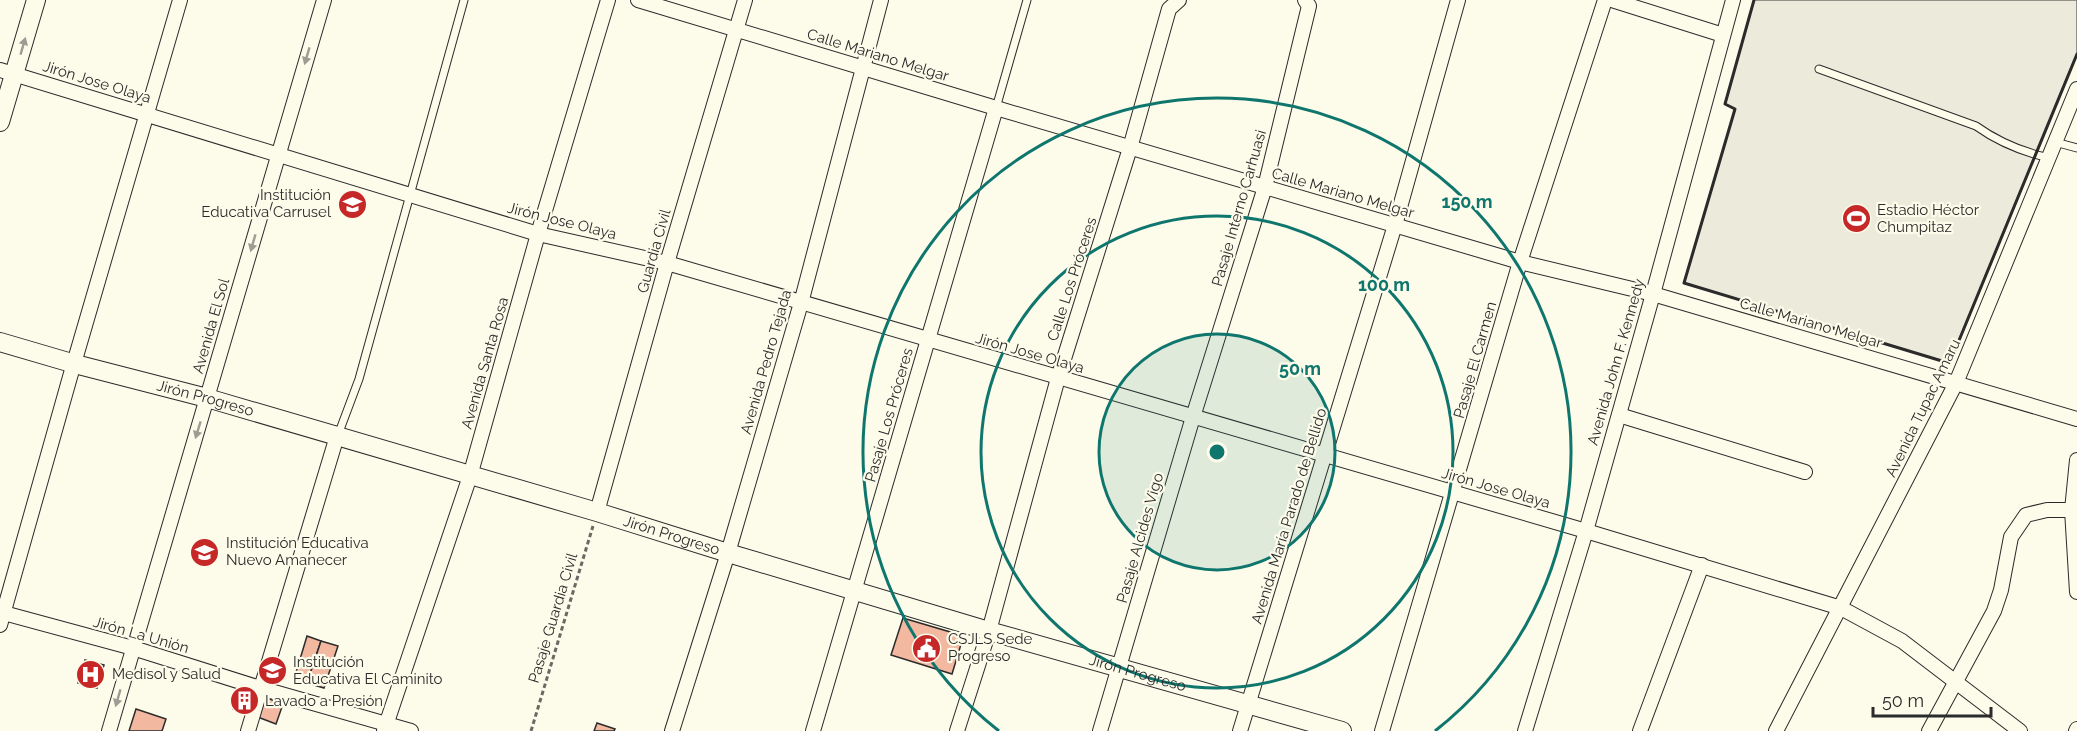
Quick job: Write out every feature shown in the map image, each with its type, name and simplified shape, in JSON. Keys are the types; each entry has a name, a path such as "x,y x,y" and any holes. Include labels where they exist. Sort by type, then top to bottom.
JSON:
{"street":[{"path":"0,122 7,72 36,0"},
{"path":"1,617 180,0"},
{"name":"Avenida El Sol","path":"109,731 324,0"},
{"name":"Avenida Santa Rosa","path":"385,727 470,476 538,234 608,0"},
{"name":"Calle Mariano Melgar","path":"638,0 1265,188 1520,262 1653,294 2077,419"},
{"name":"Guardia Civil","path":"597,512 667,263 745,0"},
{"name":"Avenida Pedro Tejada","path":"672,731 728,554 801,303 881,0"},
{"name":"Avenida María Parado de Bellido","path":"1240,731 1395,225 1458,0"},
{"name":"Pasaje El Carmen","path":"1382,731 1520,262 1605,0"},
{"path":"1611,0 1723,34"},
{"name":"Avenida John F. Kennedy","path":"1525,731 1586,531 1733,0"},
{"name":"Pasaje Interno Carhuasi","path":"1193,417 1265,188 1307,3"},
{"name":"Calle Los Próceres","path":"957,731 989,631 1058,378 1174,5"},
{"name":"Jirón Jose Olaya","path":"7,72 538,234 667,263 1702,565 1841,608 1902,641 2020,731"},
{"name":"Avenida Tupac Amaru","path":"1776,731 1956,383 2077,89"},
{"name":"Pasaje Los Próceres","path":"813,731 996,108"},
{"name":"Jirón Progreso","path":"0,342 207,398 597,512 728,554 989,631 1342,731"},
{"path":"1618,415 1805,472"},
{"name":"Pasaje Alcides Vigo","path":"1119,668 1193,417"},
{"path":"248,731 337,436"},
{"path":"2077,460 2072,510 2077,592"},
{"path":"1929,731 1994,611 2001,590 2011,537 2026,515 2047,510 2072,510"},
{"path":"1640,731 1702,565"},
{"name":"Jirón La Unión","path":"1,617 133,648 385,727 411,731"},
{"path":"1100,731 1119,668"}],"lane":[{"path":"337,436 359,379 464,0"},
{"path":"996,108 1027,0"},
{"path":"1819,69 1976,126 1990,136 2049,158"},
{"path":"2055,142 2077,148"}],"path":[{"name":"Pasaje Guardia Civil","path":"531,731 597,512"}],"shaded area":[{"name":"Estadio Héctor Chumpitaz","path":"1754,0 2077,0 2077,54 1951,359 1942,361 1684,283 1735,109 1725,104"}],"building":[{"name":"CSJLS Sede Progreso","path":"903,618 957,634 962,641 952,674 891,655"},
{"path":"307,636 321,641 307,683 294,679"},
{"path":"321,641 338,646 324,688 307,683"},
{"name":"Medisol y Salud","path":"85,660 104,665 97,688 78,683"},
{"name":"Lavado a Presión","path":"239,689 254,694 248,713 233,709"},
{"path":"262,696 283,704 276,724 255,716"},
{"path":"136,709 166,719 162,731 129,731"},
{"path":"597,723 615,729 614,731 594,731"}],"wall":[{"path":"1754,0 1725,104 1735,109 1684,283 1942,361 1951,359 1953,355 2077,54"}],"place":[{"name":"Institución Educativa Carrusel","path":"352,204"},
{"name":"Estadio Héctor Chumpitaz","path":"1856,219"},
{"name":"Institución Educativa Nuevo Amanecer","path":"205,552"},
{"name":"CSJLS Sede Progreso","path":"927,648"},
{"name":"Institución Educativa El Caminito","path":"272,671"},
{"name":"Medisol y Salud","path":"91,674"},
{"name":"Lavado a Presión","path":"244,701"}]}
